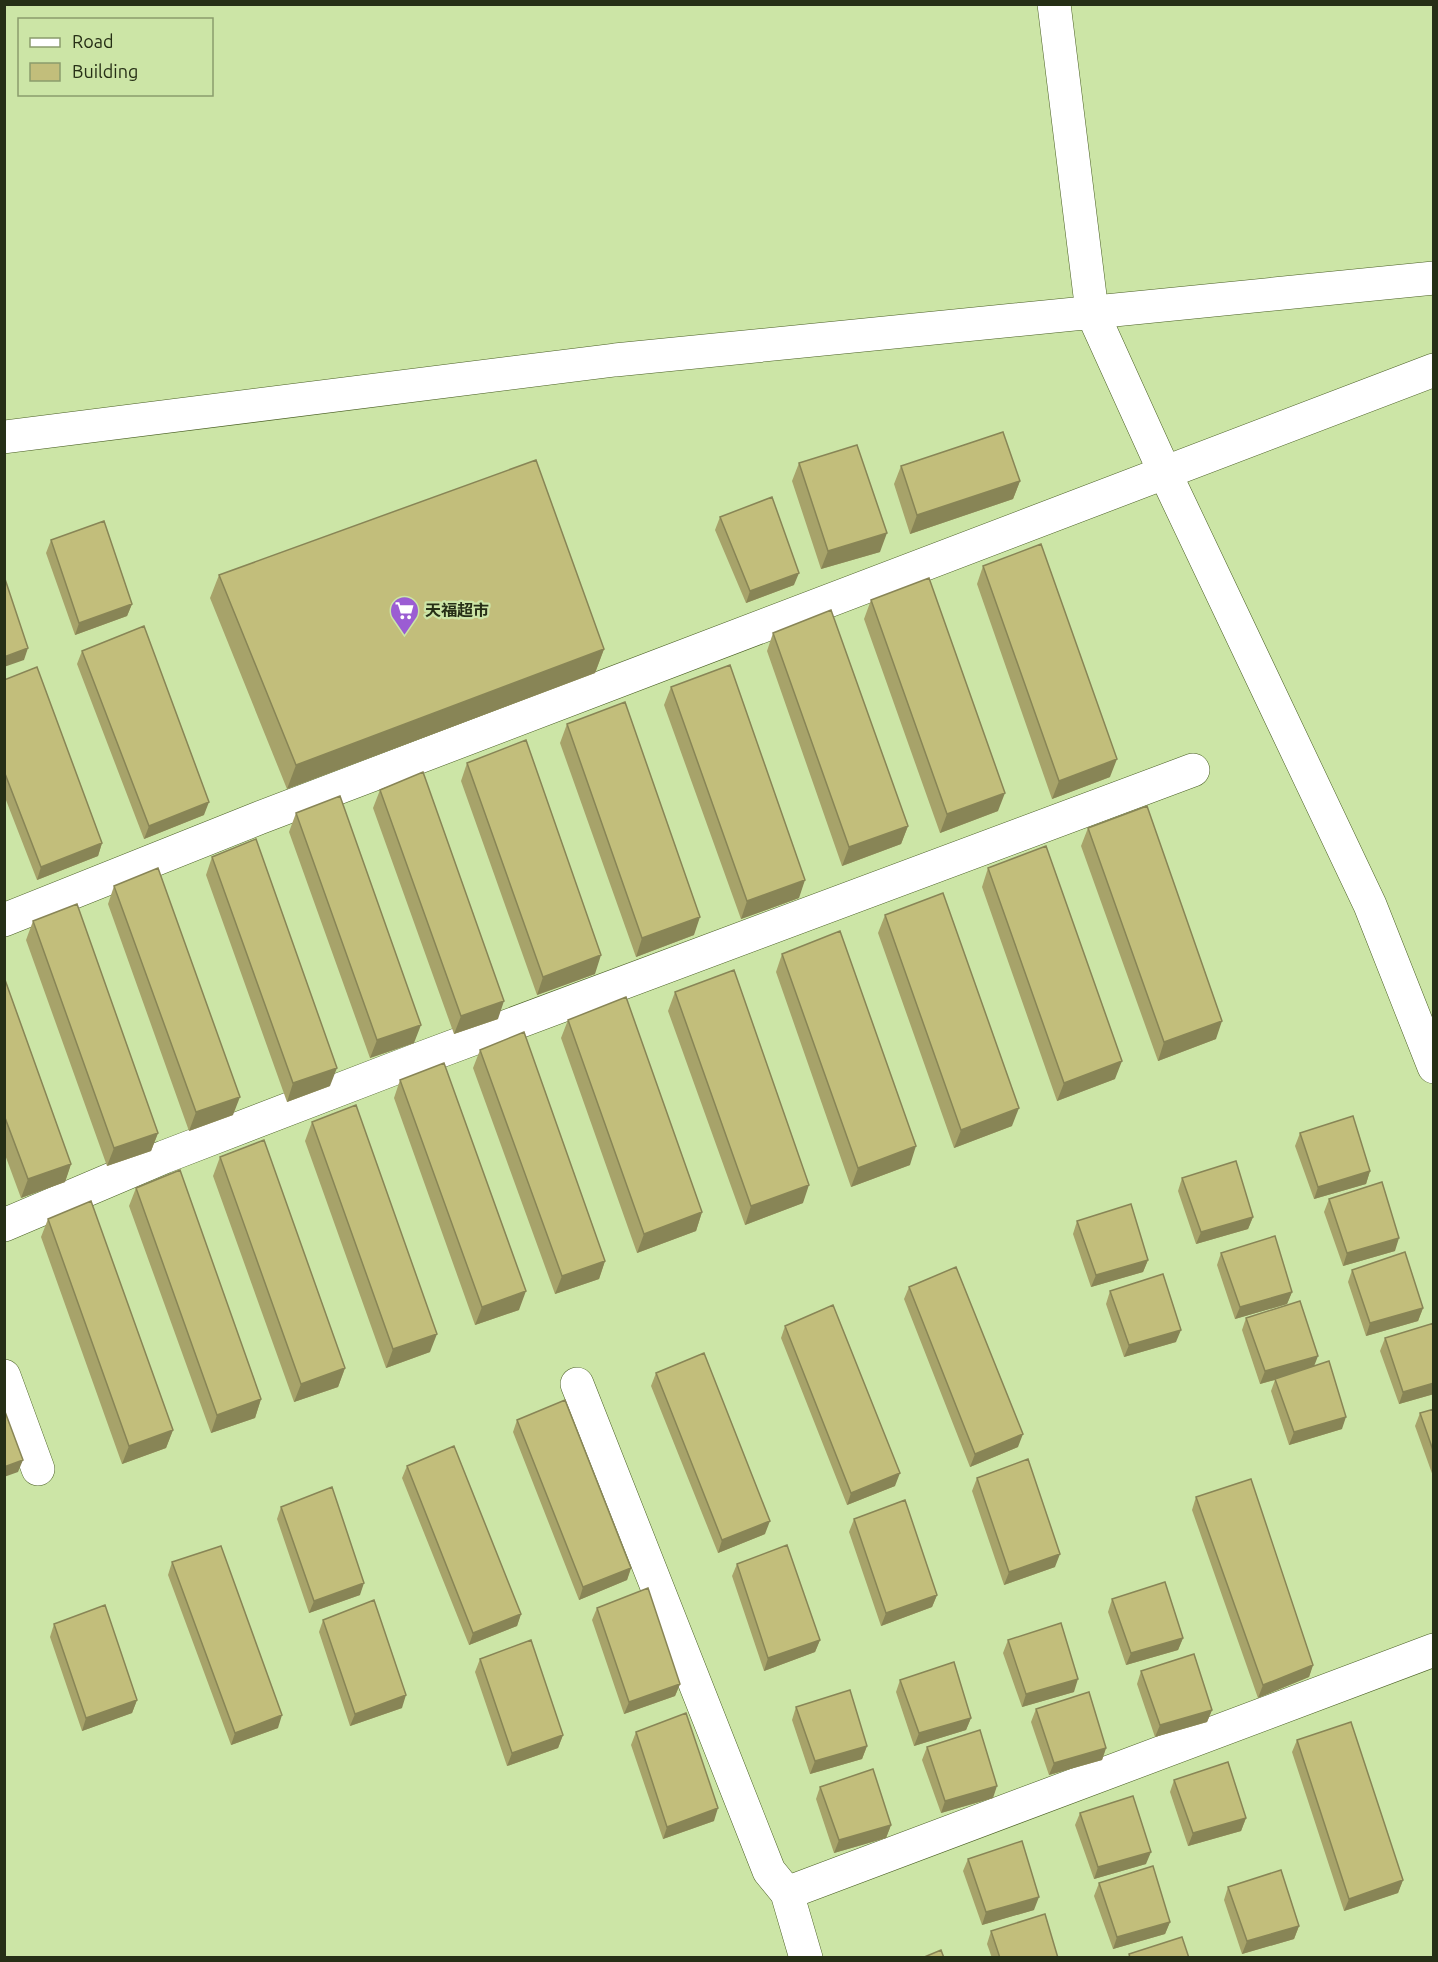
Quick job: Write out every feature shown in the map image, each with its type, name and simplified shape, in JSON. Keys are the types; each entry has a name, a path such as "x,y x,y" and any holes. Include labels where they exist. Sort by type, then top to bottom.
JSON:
{"street":[{"path":"1054,4 1092,312 1165,472 1370,905 1434,1067"},
{"path":"4,437 615,360 1434,278"},
{"path":"4,920 270,813 1434,370"},
{"path":"4,1225 164,1157 419,1059 1193,770"},
{"path":"4,1376 38,1469"},
{"path":"577,1384 769,1870 787,1893 806,1958"},
{"path":"787,1893 1434,1650"}],"building":[{"path":"1003,432 1020,481 917,515 901,466"},
{"path":"857,445 887,533 828,551 799,463"},
{"name":"天福超市","path":"536,460 604,649 296,765 219,575"},
{"path":"772,497 799,573 750,591 720,517"},
{"path":"104,521 132,604 79,623 51,540"},
{"path":"1041,544 1117,759 1059,781 983,566"},
{"path":"4,576 28,648 4,657"},
{"path":"929,578 1005,793 947,814 871,600"},
{"path":"831,610 908,826 849,847 773,633"},
{"path":"144,626 209,802 149,826 82,651"},
{"path":"730,665 805,880 747,901 671,687"},
{"path":"37,667 102,843 41,867 4,771 4,680"},
{"path":"625,702 700,917 642,938 567,724"},
{"path":"526,740 601,955 543,977 467,763"},
{"path":"423,772 504,1001 461,1016 380,790"},
{"path":"340,796 421,1025 377,1040 296,813"},
{"path":"1147,806 1222,1021 1164,1042 1088,828"},
{"path":"256,839 337,1068 293,1083 212,857"},
{"path":"1046,846 1122,1061 1064,1083 988,868"},
{"path":"158,868 240,1097 196,1112 114,886"},
{"path":"943,893 1019,1108 961,1130 885,915"},
{"path":"77,904 158,1133 114,1148 33,921"},
{"path":"840,931 916,1146 858,1168 782,954"},
{"path":"734,970 809,1185 751,1206 675,992"},
{"path":"4,977 71,1164 28,1179 4,1115"},
{"path":"626,997 702,1212 644,1234 568,1020"},
{"path":"524,1032 605,1261 562,1276 480,1050"},
{"path":"444,1063 526,1291 482,1307 400,1080"},
{"path":"356,1105 437,1334 393,1349 312,1122"},
{"path":"1353,1116 1370,1171 1318,1187 1300,1133"},
{"path":"264,1140 345,1368 301,1384 220,1157"},
{"path":"1236,1161 1253,1217 1201,1232 1182,1178"},
{"path":"180,1170 261,1399 217,1415 136,1188"},
{"path":"1382,1182 1399,1238 1347,1253 1329,1199"},
{"path":"91,1201 173,1430 129,1446 48,1219"},
{"path":"1131,1204 1148,1260 1096,1275 1077,1221"},
{"path":"1275,1236 1292,1292 1240,1307 1221,1253"},
{"path":"1405,1252 1423,1308 1370,1323 1352,1270"},
{"path":"956,1267 1023,1434 975,1454 909,1287"},
{"path":"1163,1274 1181,1330 1129,1345 1110,1291"},
{"path":"1300,1301 1318,1356 1265,1371 1246,1318"},
{"path":"833,1305 900,1473 851,1493 785,1326"},
{"path":"1434,1323 1434,1383 1403,1392 1385,1338"},
{"path":"704,1353 770,1521 722,1540 656,1373"},
{"path":"1329,1361 1346,1417 1294,1432 1275,1379"},
{"path":"565,1400 631,1568 583,1587 517,1420"},
{"path":"4,1409 23,1460 4,1467"},
{"path":"1434,1409 1434,1453 1420,1413"},
{"path":"454,1446 521,1614 473,1633 407,1466"},
{"path":"1028,1459 1060,1554 1009,1572 977,1478"},
{"path":"1251,1479 1313,1665 1263,1685 1196,1497"},
{"path":"332,1487 364,1583 314,1601 281,1507"},
{"path":"905,1500 937,1595 886,1613 854,1519"},
{"path":"787,1545 820,1640 768,1658 737,1564"},
{"path":"221,1546 282,1715 235,1733 172,1562"},
{"path":"1165,1582 1183,1638 1131,1653 1112,1599"},
{"path":"648,1588 680,1684 629,1702 597,1608"},
{"path":"374,1600 406,1695 355,1714 323,1620"},
{"path":"105,1605 137,1700 86,1718 54,1624"},
{"path":"1061,1623 1078,1679 1026,1694 1008,1640"},
{"path":"531,1640 563,1735 512,1753 480,1659"},
{"path":"1194,1654 1212,1710 1160,1725 1141,1671"},
{"path":"954,1662 971,1718 919,1733 900,1680"},
{"path":"850,1690 867,1746 815,1761 796,1707"},
{"path":"1089,1692 1106,1748 1054,1763 1036,1709"},
{"path":"686,1713 718,1808 667,1827 636,1732"},
{"path":"1351,1722 1403,1880 1349,1899 1297,1740"},
{"path":"980,1730 997,1786 945,1801 927,1747"},
{"path":"1228,1762 1246,1818 1193,1833 1174,1780"},
{"path":"873,1769 891,1825 839,1840 820,1787"},
{"path":"1133,1796 1151,1852 1098,1867 1080,1813"},
{"path":"1022,1841 1039,1897 986,1912 968,1859"},
{"path":"1153,1866 1170,1922 1117,1937 1099,1883"},
{"path":"1281,1870 1299,1926 1247,1941 1228,1887"},
{"path":"1045,1914 1058,1958 1000,1958 991,1931"},
{"path":"1182,1937 1189,1958 1130,1958 1129,1954"},
{"path":"941,1950 944,1958 922,1958"}],"place":[{"name":"天福超市","path":"404,636"}]}
